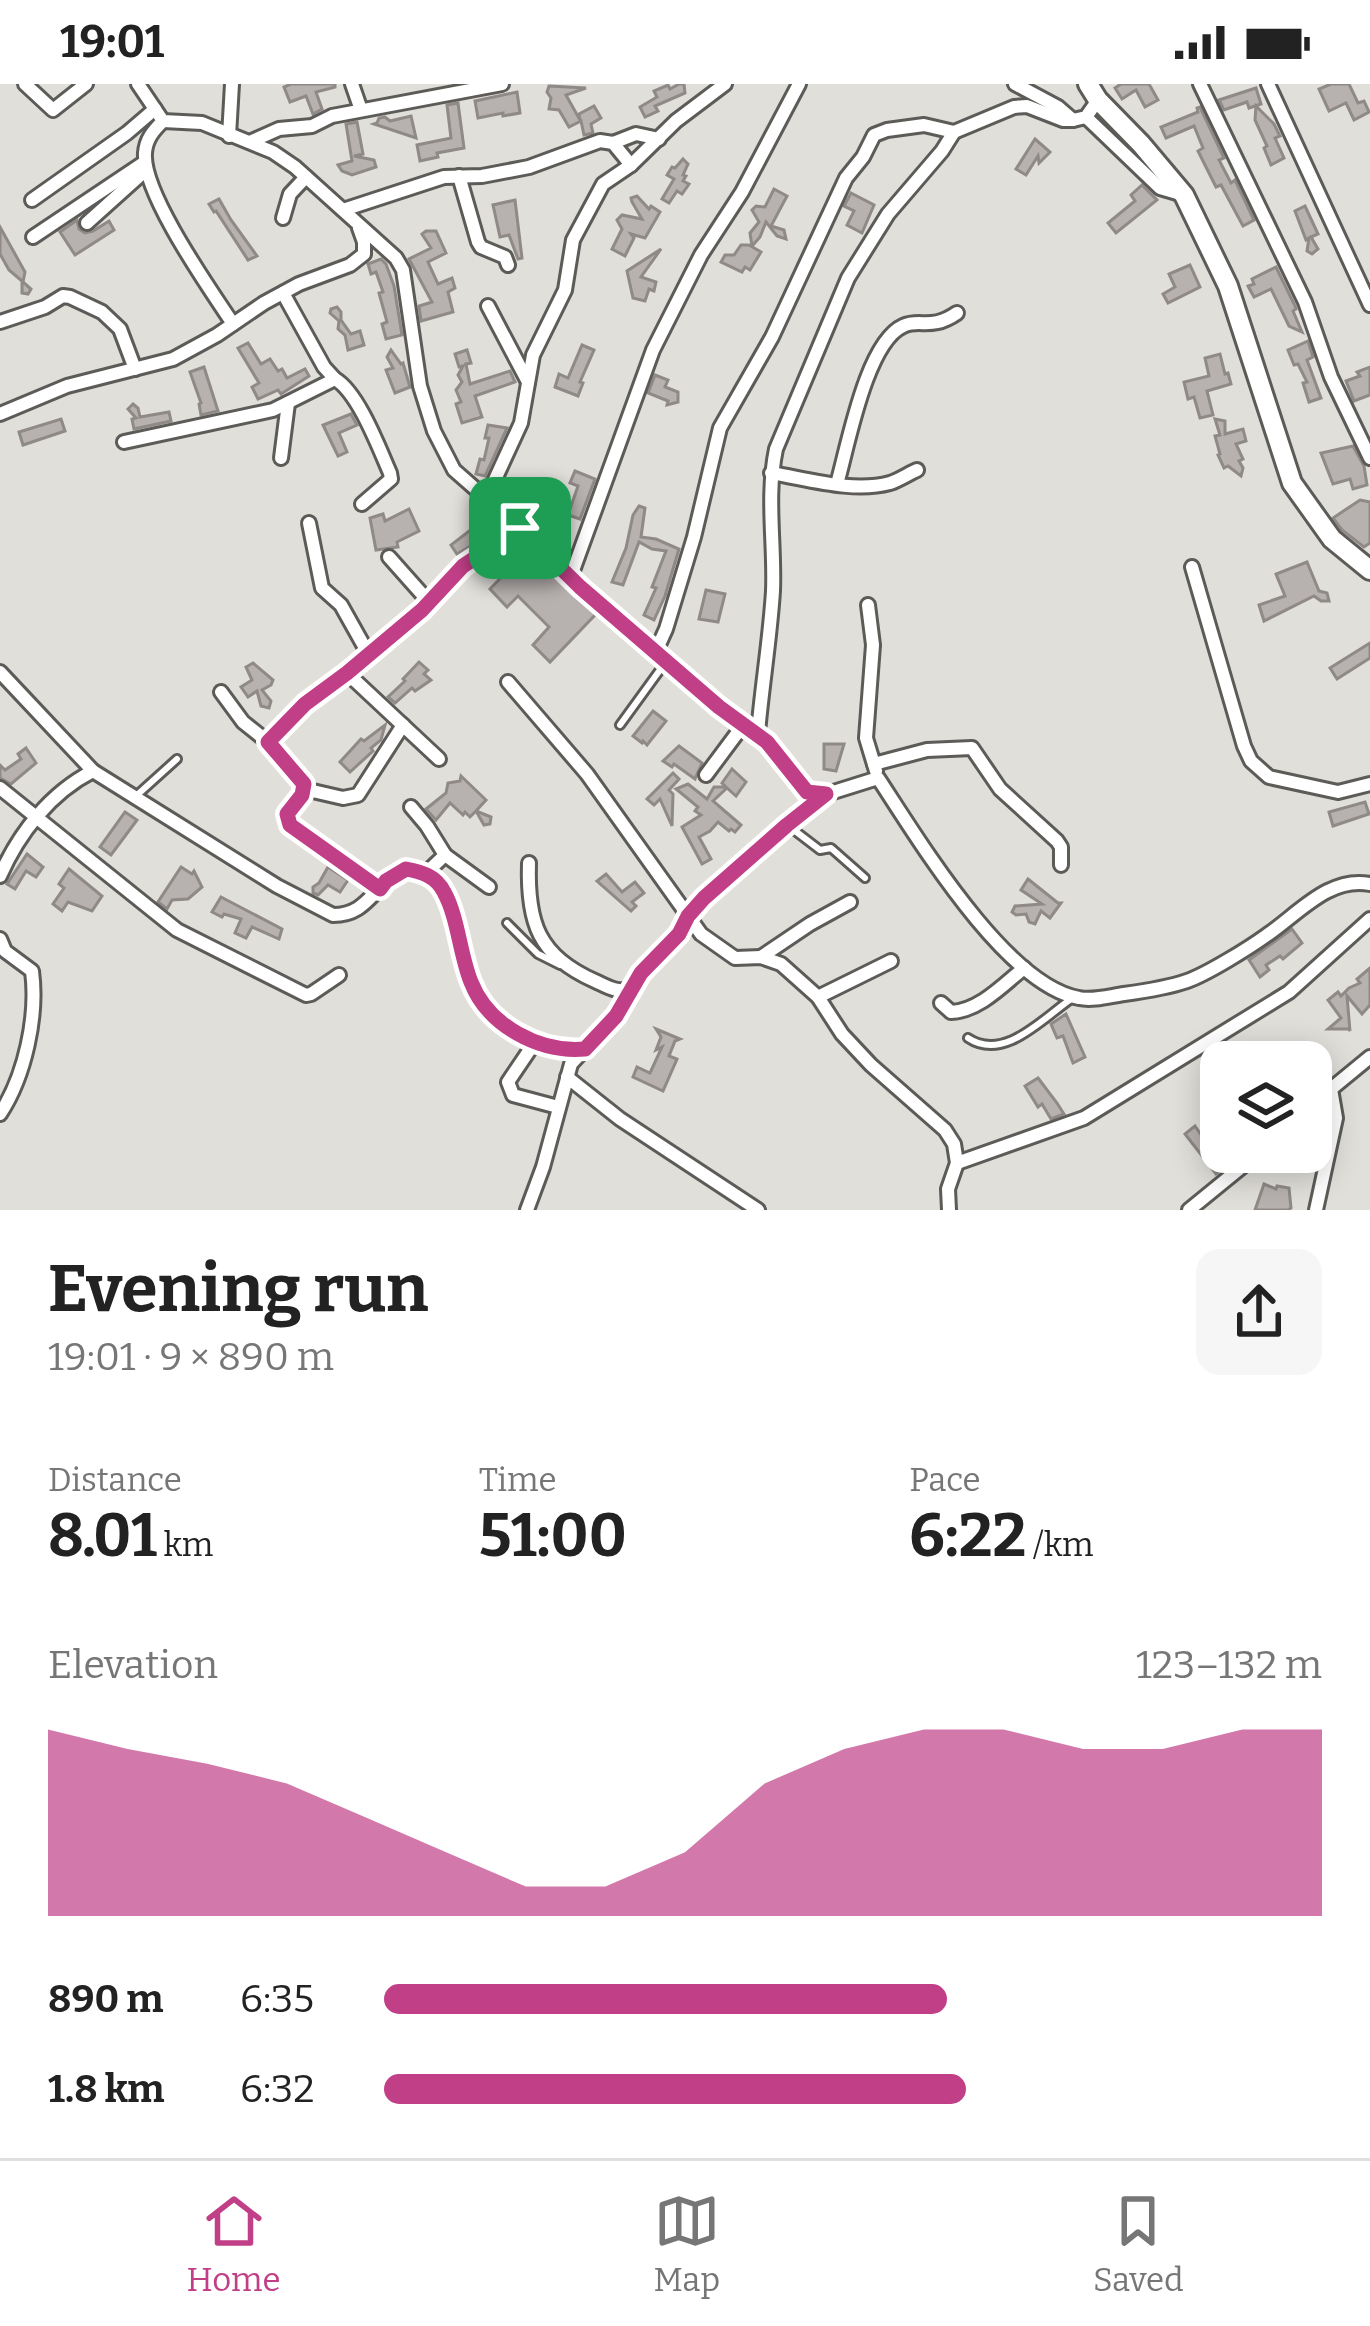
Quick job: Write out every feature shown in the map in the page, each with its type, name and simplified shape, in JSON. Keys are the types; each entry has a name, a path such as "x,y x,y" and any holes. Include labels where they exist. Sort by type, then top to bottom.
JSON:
{"main road":[{"path":"1093,92 1184,195 1228,286 1292,482 1332,539 1367,562"}],"street":[{"path":"26,84 53,110 86,84"},
{"path":"138,84 159,115"},
{"path":"229,136 232,84"},
{"path":"352,84 362,110"},
{"path":"252,141 332,116 502,84"},
{"path":"486,500 520,423 533,355 565,290 577,231 603,184 725,84"},
{"path":"571,576 652,350 799,84"},
{"path":"1016,84 1080,118 1160,188 1184,195"},
{"path":"1200,84 1305,302 1331,377 1370,458"},
{"path":"1268,84 1370,304"},
{"path":"1080,118 1093,92"},
{"path":"758,734 773,589 771,473 776,449 848,278 888,214 954,132 1014,107 1027,106 1063,120 1080,118"},
{"path":"159,115 145,149 145,166 177,236 233,324"},
{"path":"32,200 159,115 202,123 273,152 344,210 403,270 420,386 434,431 454,470 580,587 719,707 758,734 807,792 826,794"},
{"path":"661,656 720,428 772,337 846,178 874,135 924,125 954,132"},
{"path":"344,210 444,176 482,176 529,167 600,141 613,143 636,134 658,140"},
{"path":"613,143 631,165"},
{"path":"87,224 145,166"},
{"path":"33,237 145,166"},
{"path":"459,176 478,242 505,257 508,265"},
{"path":"283,218 290,194 306,177"},
{"path":"0,414 67,386 173,359 283,293 350,265 364,254 356,221"},
{"path":"283,293 324,367 344,384 390,473 391,479 362,505"},
{"path":"0,304 6,320 63,296 102,312 120,328 135,369"},
{"path":"488,305 529,383"},
{"path":"837,484 868,370 906,323 944,322 957,313"},
{"path":"124,442 260,414 335,379"},
{"path":"281,458 289,403"},
{"path":"771,473 872,486 917,470"},
{"path":"309,523 322,588 341,605 369,655"},
{"path":"268,742 305,704 429,602 463,566 520,528"},
{"path":"389,557 429,602"},
{"path":"1192,567 1244,746 1258,770 1279,780 1338,792 1370,784"},
{"path":"868,605 873,645 866,738 876,771 935,866 1001,945 1048,985 1074,997 1094,998 1161,989 1192,979 1265,936 1334,886 1370,884"},
{"path":"0,672 93,771 277,886 333,915 343,916 372,899 386,881 406,869 426,873 444,890 472,987 490,1010 515,1033 535,1042 566,1051 585,1049"},
{"path":"347,673 439,759"},
{"path":"508,682 625,824 701,934 735,958 761,957 781,964 818,997 842,1034 871,1065 945,1130 954,1144 957,1163 948,1190 949,1210"},
{"path":"221,692 243,722 301,779 304,789"},
{"path":"706,775 744,724"},
{"path":"304,789 343,798 358,795 403,725"},
{"path":"527,1210 571,1064 616,1016 641,973 679,934 704,898 826,794 927,750 972,748 1000,789 1057,841 1061,865"},
{"path":"0,876 34,817 93,771"},
{"path":"0,788 177,930 306,995 339,975"},
{"path":"304,789 287,814 290,825 380,889"},
{"path":"411,807 445,855 489,887"},
{"path":"426,873 445,855"},
{"path":"530,863 533,921 545,948 580,974 620,992 631,989"},
{"path":"761,957 850,902"},
{"path":"957,1163 1084,1118 1289,992 1370,920"},
{"path":"0,939 4,950 32,970 35,992 30,1037 15,1091 0,1114"},
{"path":"818,997 891,961"},
{"path":"941,1003 951,1012 963,1011 1024,968"},
{"path":"535,1042 508,1082 510,1090 513,1095 558,1106"},
{"path":"1332,1087 1370,1057"},
{"path":"567,1077 620,1119 758,1210"},
{"path":"1332,1094 1336,1118 1332,1136"},
{"path":"1189,1210 1234,1173"},
{"path":"1316,1210 1324,1173"}],"lane":[{"path":"620,725 661,656"},
{"path":"134,798 177,758"},
{"path":"787,825 820,850 831,848 865,878"},
{"path":"507,923 538,954 580,974"},
{"path":"968,1038 977,1044 1000,1046 1074,997"}],"building":[{"path":"684,84 685,93 655,106 658,111 645,117 640,107 657,97 654,91"},
{"path":"1149,84 1158,100 1145,107 1136,90 1122,99 1115,88"},
{"path":"1349,84 1358,103 1364,101 1369,112 1354,120 1346,103 1329,111 1319,89"},
{"path":"549,86 586,88 566,95 580,120 579,114 594,106 601,118 591,124 593,133 584,135 581,121 569,127 559,110 549,109"},
{"path":"284,87 335,87 316,92 322,109 313,114 306,96 290,102"},
{"path":"1256,88 1261,104 1249,108 1247,102 1224,110 1219,100"},
{"path":"517,92 520,113 478,118 475,101"},
{"path":"458,103 464,148 420,161 417,145 451,138 447,105"},
{"path":"1256,106 1280,136 1275,138 1284,158 1271,165 1255,120"},
{"path":"1200,107 1224,158 1219,160 1231,183 1235,180 1254,220 1243,226 1198,151 1203,148 1194,126 1166,138 1161,127"},
{"path":"411,116 416,138 374,124 379,118 390,121"},
{"path":"357,122 363,154 354,156 374,160 376,167 352,175 338,165 352,161 346,124"},
{"path":"1035,139 1050,152 1039,163 1038,156 1026,175 1016,169"},
{"path":"683,159 688,164 683,181 689,184 669,203 662,199 674,179 667,175"},
{"path":"1142,185 1157,200 1116,233 1108,223 1135,201 1131,195"},
{"path":"774,189 787,196 771,226 784,230 786,239 766,222 752,246 750,233 759,222 752,210 765,207"},
{"path":"851,193 874,205 862,233 847,225 854,211 844,206"},
{"path":"637,196 649,209 660,212 645,238 631,234 634,238 625,256 612,249 622,229 617,220 622,215 642,219 631,198"},
{"path":"219,199 257,256 248,260 214,212 209,204"},
{"path":"515,200 522,258 518,259 509,235 500,237 493,205"},
{"path":"1305,206 1318,234 1311,237 1318,249 1312,254 1295,211"},
{"path":"77,220 85,233 109,221 114,230 75,255 60,232"},
{"path":"0,227 25,272 23,282 31,289 28,294 22,293 22,281 0,254"},
{"path":"436,231 446,253 428,262 438,284 452,278 455,288 448,292 453,312 421,321 419,306 432,302 409,259 431,248 422,234"},
{"path":"741,245 761,252 750,270 745,267 742,272 721,262"},
{"path":"661,249 641,277 656,282 654,291 649,289 645,301 633,298 627,271"},
{"path":"381,259 394,286 402,335 386,339 379,293 383,292 368,264"},
{"path":"1190,265 1200,287 1168,303 1163,294 1175,287 1169,274"},
{"path":"1276,267 1302,332 1289,326 1271,289 1254,297 1248,286"},
{"path":"337,307 351,334 360,331 364,345 348,350 339,321 330,313"},
{"path":"1308,341 1313,357 1307,360 1321,398 1309,402 1303,383 1307,382 1288,350"},
{"path":"248,343 261,364 270,359 287,378 305,369 309,376 281,394 278,390 258,399 252,387 259,383 238,348"},
{"path":"582,345 594,350 578,396 555,387 559,374 568,378"},
{"path":"391,350 403,363 410,387 395,393 386,370 393,368 387,357"},
{"path":"467,350 470,384 510,371 515,382 475,396 482,417 462,423 456,390 463,366 459,367 455,354"},
{"path":"1220,354 1231,384 1207,391 1213,415 1200,418 1184,382 1209,376 1205,358"},
{"path":"204,367 218,411 201,415 190,372"},
{"path":"1370,367 1370,395 1354,401 1346,381"},
{"path":"655,375 668,380 665,387 678,392 678,402 667,405 668,401 648,393"},
{"path":"133,404 140,417 169,412 171,421 134,429 132,419 136,418 128,409"},
{"path":"351,414 357,425 339,433 347,452 338,456 323,425"},
{"path":"61,419 65,431 23,445 19,432"},
{"path":"1215,419 1225,421 1225,434 1243,429 1246,441 1236,444 1243,459 1239,461 1241,476 1224,468 1218,455 1215,436 1220,435"},
{"path":"488,425 507,428 485,476 476,474 480,459 484,460"},
{"path":"1353,446 1367,485 1353,489 1350,479 1333,484 1321,453"},
{"path":"575,471 595,479 580,519 568,515 578,486 570,483"},
{"path":"1360,500 1370,502 1370,543 1364,547 1333,518"},
{"path":"639,506 645,508 641,537 679,549 654,620 644,615 666,551 639,542 623,585 612,582"},
{"path":"409,509 419,531 397,542 398,547 376,550 370,518 383,514 385,521"},
{"path":"484,510 500,529 457,554 451,545 477,525 473,518"},
{"path":"528,550 596,614 550,662 533,645 549,627 518,596 507,607 490,589"},
{"path":"1307,562 1319,591 1327,593 1329,601 1314,596 1264,621 1259,605 1285,596 1276,574"},
{"path":"706,590 725,594 718,622 699,619"},
{"path":"1370,643 1370,658 1337,679 1330,668"},
{"path":"419,662 431,680 395,703 388,697"},
{"path":"253,663 273,680 262,690 271,701 269,708 261,706 257,691 248,697 241,687 252,680 246,667"},
{"path":"653,711 666,721 647,745 633,736"},
{"path":"385,725 373,751 350,772 340,762 361,739"},
{"path":"824,744 844,744 836,771 824,769"},
{"path":"679,746 702,763 695,779 663,761"},
{"path":"26,748 36,763 11,784 0,778 0,765 5,770 21,759 18,754"},
{"path":"732,769 746,782 736,796 727,788 713,801 741,825 735,832 718,822 699,837 711,859 702,864 682,827 701,815 676,789 688,784 707,799 714,787 726,787 722,783"},
{"path":"673,773 679,779 669,790 673,794 672,826 660,799 654,805 647,799"},
{"path":"461,776 486,800 470,817 450,803 436,820 426,809 446,793 448,783 460,781"},
{"path":"1365,802 1369,814 1333,826 1329,812"},
{"path":"476,811 491,817 490,824 484,825"},
{"path":"125,812 137,820 111,855 100,847"},
{"path":"27,854 43,867 36,877 26,871 15,889 7,884"},
{"path":"181,867 194,871 202,887 188,899 172,900 167,909 158,902"},
{"path":"328,867 348,880 340,892 328,885 318,895 313,893 313,887"},
{"path":"69,869 102,896 92,911 68,902 62,911 53,904"},
{"path":"606,874 622,892 635,882 644,893 632,902 636,906 631,911 597,881"},
{"path":"1028,879 1061,903 1050,918 1041,911 1035,924 1026,914 1012,912 1015,906 1042,904 1021,890"},
{"path":"221,897 282,929 279,939 252,927 246,938 235,933 241,919 212,912"},
{"path":"1292,929 1302,943 1283,959 1280,956 1266,965 1269,970 1260,977 1249,960"},
{"path":"1370,968 1370,1005 1362,1014 1347,996 1350,1031 1328,1029 1341,1018 1328,1000 1360,983 1357,979"},
{"path":"1066,1014 1085,1057 1073,1063 1063,1036 1057,1038 1051,1024"},
{"path":"656,1029 680,1039 669,1056 677,1059 663,1091 633,1077 637,1067 650,1073 662,1047 656,1050 661,1037"},
{"path":"1038,1078 1064,1114 1051,1119 1042,1104 1038,1107 1025,1086"},
{"path":"1195,1126 1200,1133 1200,1153 1185,1134"},
{"path":"1264,1184 1289,1188 1291,1208 1255,1210"}],"route":[{"path":"520,528 580,587 719,707 767,742 807,792 826,794 704,898 679,934 641,973 616,1016 585,1049 566,1051 535,1042 515,1033 490,1010 472,987 444,890 426,873 406,869 380,889 290,825 287,814 302,795 304,784 268,742 305,704 422,610 463,566 520,528"}]}
